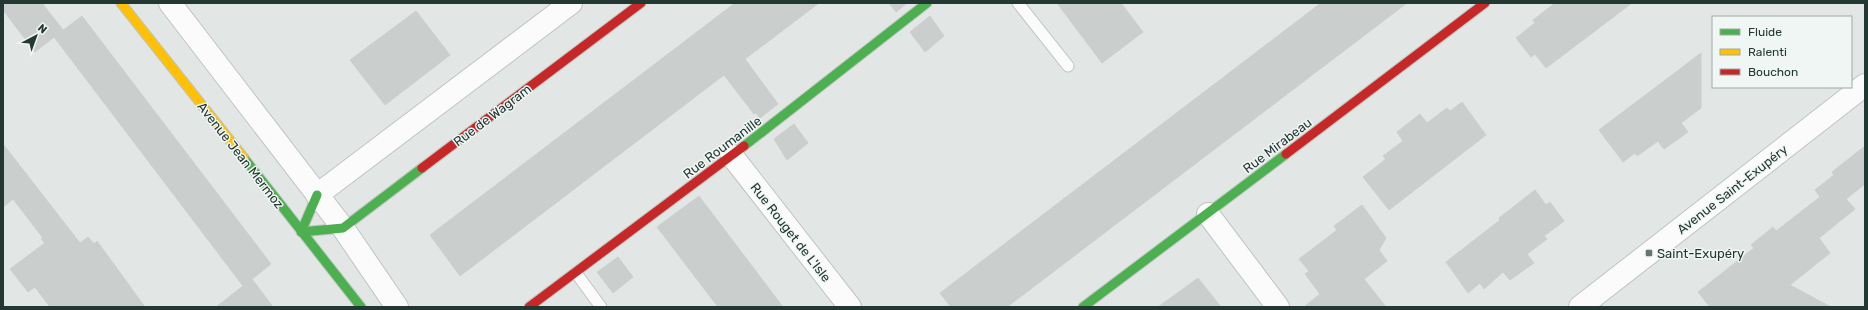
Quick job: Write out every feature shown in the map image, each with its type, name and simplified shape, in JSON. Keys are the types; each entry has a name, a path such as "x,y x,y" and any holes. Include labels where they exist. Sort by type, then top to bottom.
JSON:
{"street":[{"name":"Avenue Jean Mermoz","path":"121,3 361,307"},
{"path":"170,3 343,228 397,307"},
{"path":"343,228 301,232 317,196 571,3"},
{"name":"Rue de Wagram","path":"343,228 641,3"},
{"name":"Rue Roumanille","path":"529,307 732,156 927,3"},
{"name":"Rue Mirabeau","path":"1083,307 1208,214 1485,3"},
{"name":"Avenue Saint-Exupéry","path":"1580,307 1865,85"},
{"name":"Rue Rouget de L'Isle","path":"732,156 850,307"},
{"path":"1208,214 1272,305"}],"lane":[{"path":"1018,3 1068,66"},
{"path":"576,273 601,307"}],"building":[{"path":"3,3 42,3 63,30 35,52 3,10"},
{"path":"735,3 819,3 745,59 778,104 760,118 756,113 754,114 724,75 460,276 430,235"},
{"path":"889,3 907,3 896,12"},
{"path":"1057,3 1121,3 1143,32 1102,63"},
{"path":"1321,3 1407,3 1007,307 951,307 940,293"},
{"path":"1555,3 1632,3 1546,68 1535,54 1531,57 1516,38 1535,23 1533,20"},
{"path":"416,11 450,55 385,105 350,60"},
{"path":"82,16 271,264 252,279 273,307 216,307 243,286 54,37"},
{"path":"930,16 944,36 925,52 910,32"},
{"path":"1701,53 1701,108 1681,123 1688,132 1664,149 1658,141 1637,156 1635,153 1623,162 1599,130"},
{"path":"1462,102 1486,135 1389,210 1363,177 1386,159 1383,156 1403,141 1397,132 1420,114 1427,123 1447,108 1450,111"},
{"path":"794,124 808,143 787,160 774,139"},
{"path":"3,144 80,243 88,237 94,244 97,241 145,307 50,307 35,287 28,292 10,269 45,243 41,239 43,238 13,199 3,207"},
{"path":"1865,146 1865,184 1846,199 1855,209 1819,238 1830,253 1790,285 1831,307 1710,307 1698,292 1754,248 1751,245 1773,227 1776,231 1820,197 1815,190 1834,175 1832,172"},
{"path":"1535,190 1546,205 1550,202 1564,221 1544,236 1547,239 1527,254 1534,263 1510,280 1503,272 1484,289 1480,283 1468,293 1446,262 1500,220 1499,218"},
{"path":"699,196 783,307 718,307 657,227"},
{"path":"1362,205 1386,238 1379,250 1387,261 1364,279 1386,307 1304,307 1320,294 1305,274 1309,271 1299,259 1337,230 1334,226"},
{"path":"618,257 633,277 613,293 597,272"},
{"path":"1198,278 1221,307 1158,307"}],"traffic: fast":[{"path":"744,146 927,3"},
{"path":"1083,307 1286,154"},
{"path":"244,158 361,307"},
{"path":"317,195 301,232 343,228 422,168"}],"traffic: slow":[{"path":"121,3 244,158"}],"traffic: jam":[{"path":"422,168 641,3"},
{"path":"1286,154 1485,3"},
{"path":"529,307 744,146"}],"place":[{"name":"Saint-Exupéry","path":"1649,253"}]}
